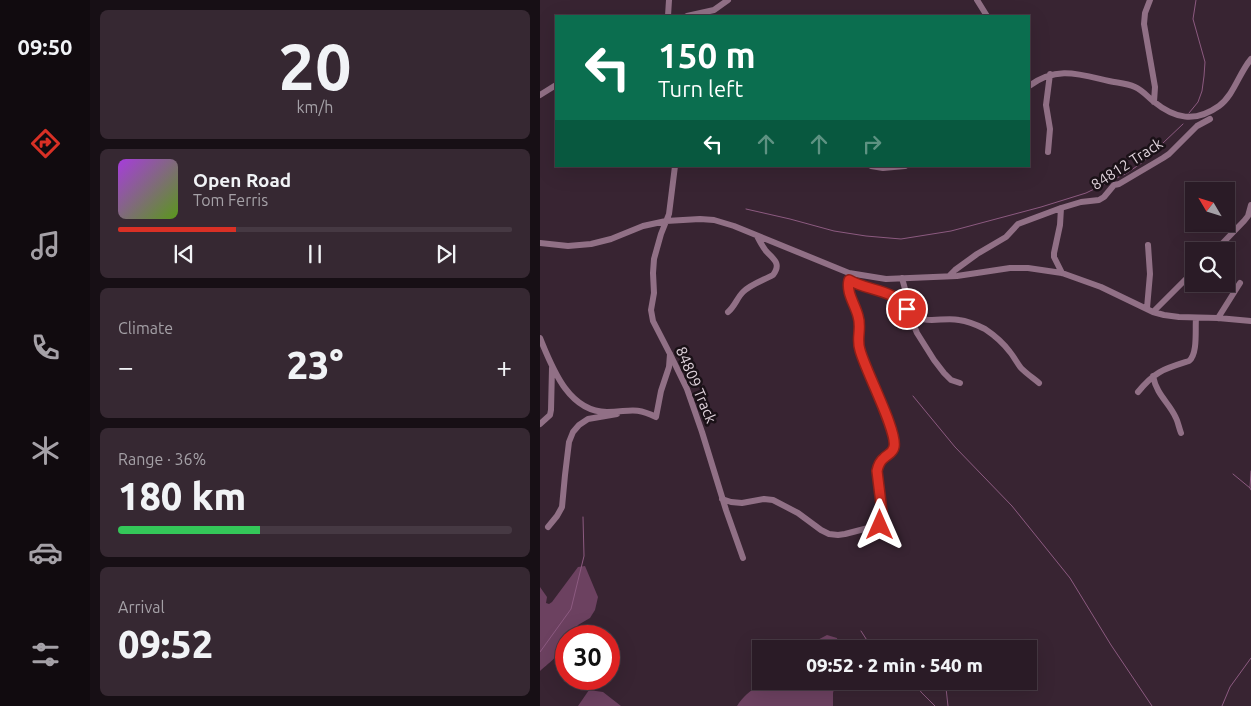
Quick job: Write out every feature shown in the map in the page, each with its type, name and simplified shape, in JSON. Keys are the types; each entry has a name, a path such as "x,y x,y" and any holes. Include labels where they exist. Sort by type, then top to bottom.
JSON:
{"street":[{"path":"668,15 669,0"},
{"path":"692,15 714,10 728,0"},
{"path":"977,0 986,15"},
{"path":"1143,0 1144,24 1155,86 1154,102"},
{"path":"1145,13 1150,0"},
{"path":"1030,85 1050,74 1068,73 1125,84 1136,88 1165,110 1178,116 1202,116 1221,105 1251,59"},
{"path":"1048,152 1050,130 1046,105 1050,74"},
{"path":"540,95 555,86"},
{"name":"84812 Track","path":"949,276 977,254 1006,237 1018,224 1061,208 1104,197 1114,185 1119,184 1169,154 1197,126 1210,119"},
{"name":"84809 Track","path":"675,167 669,214 654,259 654,293 651,316 682,378 696,414 722,499 743,558"},
{"path":"877,167 894,167"},
{"path":"1224,242 1248,216 1251,205"},
{"path":"1061,208 1054,257 1062,273"},
{"path":"540,243 568,246 591,244 643,226 666,221 714,220 757,236 849,277 868,288 894,296 902,302 911,315 919,319 960,320 986,330 1007,348 1021,368 1039,383"},
{"path":"728,312 736,304 744,290 773,275 776,271 776,263 760,244 757,236"},
{"path":"1148,245 1150,310"},
{"path":"849,277 886,279 949,276 1028,268 1062,273 1102,287 1164,315 1179,318 1218,318 1251,321"},
{"path":"722,499 742,503 764,499 773,500 798,513 829,534 838,535 882,523 877,471 879,464 892,451 894,442 889,424 859,349 859,320 848,290 849,277"},
{"path":"902,278 907,309 917,333 934,360 948,377 954,382 960,383"},
{"path":"1150,310 1185,278"},
{"path":"1218,318 1240,283"},
{"path":"1138,392 1152,376 1163,370 1189,362 1192,359 1196,318"},
{"path":"540,338 552,366 571,395 590,409 605,412 633,409 642,410 656,417 661,390 669,367 670,354"},
{"path":"540,424 550,415 552,366"},
{"path":"1152,376 1157,391 1176,418 1181,433"},
{"path":"548,527 562,507 564,475 573,432 588,419 616,415 623,411"}],"shaded area":[{"path":"585,566 598,597 595,610 590,618 578,625 555,625 555,657 540,671 540,587 547,597 546,603 549,604 578,567"},
{"path":"827,635 837,638 837,640 818,640"},
{"path":"589,690 603,692 621,706 578,706"},
{"path":"752,690 834,690 833,706 737,706"}],"waterway":[{"path":"1189,113 1198,102 1202,91 1205,62 1193,19 1196,0"},
{"path":"746,209 834,231 866,236 901,239 951,231 1086,193 1127,173 1143,162 1183,124"},
{"path":"913,396 955,447 1012,506 1070,578 1111,645 1152,706"},
{"path":"1251,471 1251,490"},
{"path":"1233,474 1250,488"},
{"path":"540,652 571,609 584,556 583,517"},
{"path":"861,631 867,640"},
{"path":"1222,706 1230,687 1251,658"},
{"path":"920,690 935,706"},
{"path":"946,690 948,706"}],"route":[{"path":"880,525 883,520 877,471 879,464 890,454 894,447 893,433 859,349 859,320 848,290 849,280 894,296 907,309"}]}
